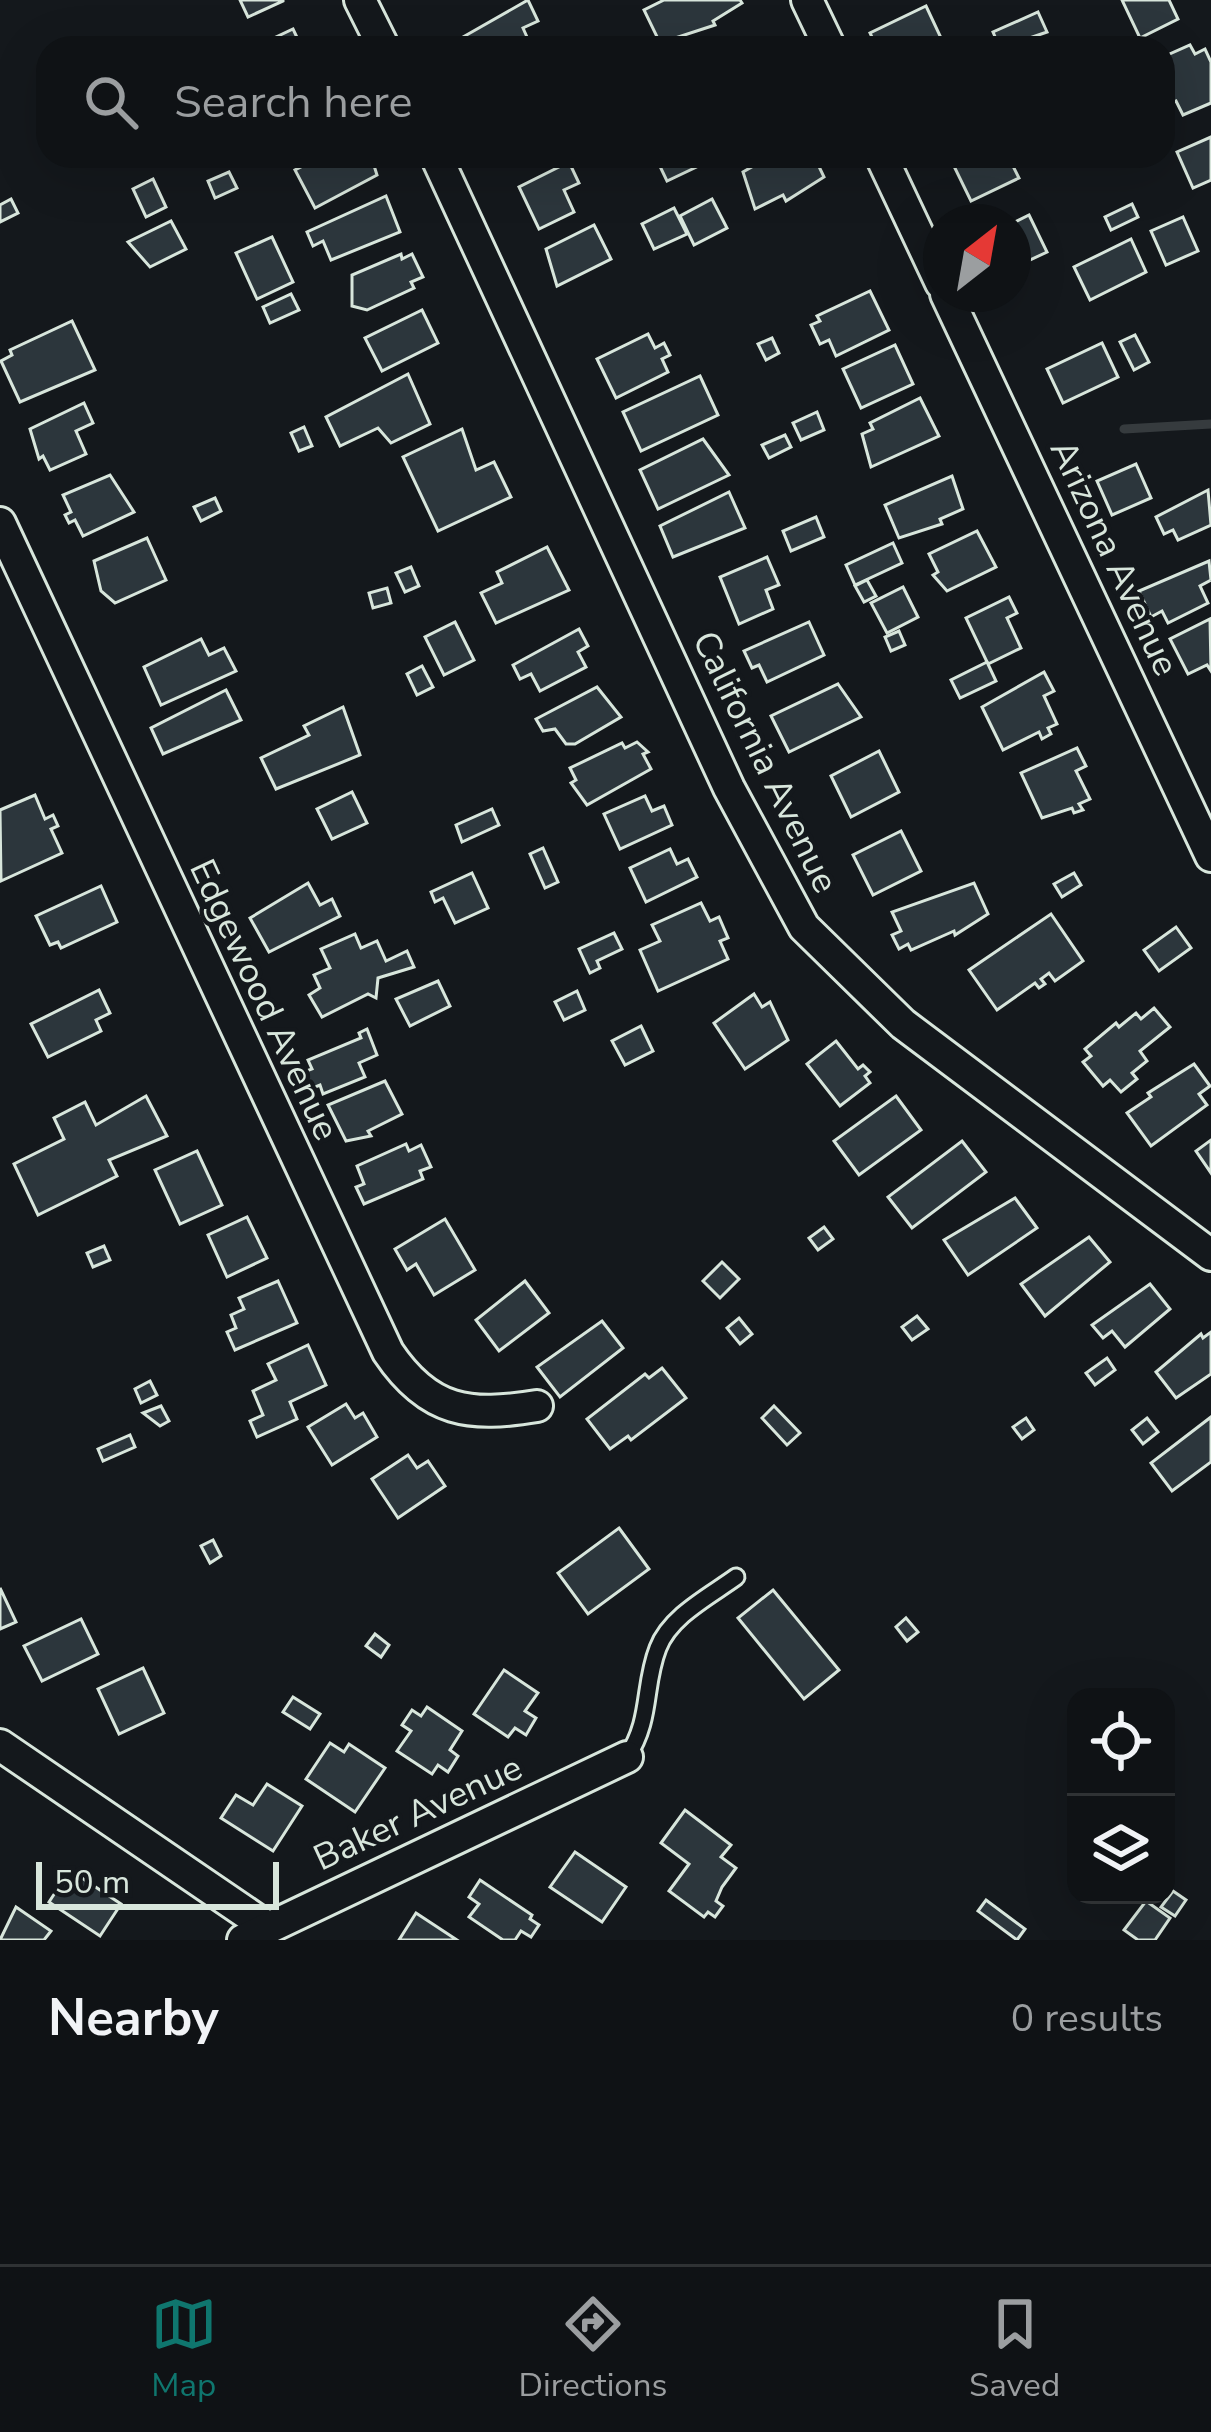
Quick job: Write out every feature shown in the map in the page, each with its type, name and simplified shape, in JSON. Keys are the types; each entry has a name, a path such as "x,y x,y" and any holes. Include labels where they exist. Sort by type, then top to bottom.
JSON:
{"street":[{"path":"360,0 378,36"},
{"path":"807,0 824,36"},
{"name":"California Avenue","path":"442,168 729,788 804,927 903,1024 1211,1255"},
{"path":"887,168 923,245"},
{"name":"Arizona Avenue","path":"954,312 1211,856"},
{"name":"Edgewood Avenue","path":"0,523 388,1352 423,1391 450,1406 482,1414 537,1406"},
{"path":"0,1745 255,1934"},
{"name":"Baker Avenue","path":"255,1934 627,1757"}],"lane":[{"path":"627,1757 642,1735 656,1652 665,1634 736,1577"}],"building":[{"path":"240,0 283,0 283,1 248,17"},
{"path":"528,0 538,21 523,28 527,36 465,36"},
{"path":"664,0 742,3 713,21 715,25 681,36 657,36 644,10"},
{"path":"1122,0 1169,0 1178,19 1139,36"},
{"path":"926,6 940,36 871,36"},
{"path":"1038,12 1047,32 995,36 993,32"},
{"path":"1190,45 1195,54 1205,49 1211,62 1211,103 1183,115 1175,101 1175,52"},
{"path":"1211,137 1211,180 1193,188 1177,152"},
{"path":"375,168 377,175 315,208 295,170"},
{"path":"557,168 572,168 579,183 564,190 574,212 539,229 519,187"},
{"path":"661,168 694,168 667,181"},
{"path":"750,168 820,168 824,177 786,201 783,195 755,209 743,172"},
{"path":"955,168 1014,168 1019,178 971,201"},
{"path":"229,172 237,188 215,198 208,181"},
{"path":"153,179 166,207 146,217 133,189"},
{"path":"386,196 400,232 331,260 323,241 313,246 307,232"},
{"path":"11,199 18,213 0,222 0,205"},
{"path":"712,199 727,228 694,245 680,216"},
{"path":"1132,204 1138,217 1111,230 1105,217"},
{"path":"674,208 687,234 654,249 642,224"},
{"path":"1183,217 1198,251 1166,265 1151,231"},
{"path":"1031,219 1047,252 1031,260"},
{"path":"171,221 186,249 150,267 128,242"},
{"path":"594,225 611,259 557,286 546,249"},
{"path":"272,237 293,282 257,299 236,253"},
{"path":"1131,239 1146,272 1090,300 1074,267"},
{"path":"401,254 402,259 412,254 423,277 411,282 414,288 367,310 352,306 352,275"},
{"path":"870,291 889,330 836,356 829,340 820,344 811,325 820,321 817,316"},
{"path":"291,294 299,310 270,323 263,307"},
{"path":"422,310 438,343 382,371 365,338"},
{"path":"72,321 95,370 20,402 1,361 12,355 10,350"},
{"path":"648,334 655,348 664,343 670,355 662,359 668,372 616,398 597,359"},
{"path":"1135,335 1149,362 1134,370 1120,342"},
{"path":"772,338 779,353 766,360 758,344"},
{"path":"1102,343 1118,377 1063,403 1047,369"},
{"path":"895,345 913,384 861,408 843,369"},
{"path":"408,374 430,424 391,443 378,428 340,446 326,417"},
{"path":"700,376 718,415 641,451 623,412"},
{"path":"920,398 939,436 871,467 862,434 873,429 870,423"},
{"path":"84,403 93,423 76,431 86,454 50,470 43,456 39,459 30,429"},
{"path":"817,412 824,430 801,440 793,423"},
{"path":"304,427 312,446 299,451 291,433"},
{"path":"462,429 476,470 494,462 511,497 438,531 403,457"},
{"path":"785,435 791,447 769,458 762,445"},
{"path":"703,439 729,475 658,509 640,470"},
{"path":"1136,464 1151,498 1112,515 1097,481"},
{"path":"110,475 134,512 83,536 75,520 69,523 65,515 71,512 63,495"},
{"path":"952,476 963,509 940,519 942,524 899,538 885,505"},
{"path":"1208,490 1211,525 1178,540 1173,530 1164,534 1156,517"},
{"path":"729,492 745,528 673,557 660,526"},
{"path":"215,498 221,511 201,521 194,507"},
{"path":"816,517 824,537 791,551 783,531"},
{"path":"977,531 996,567 947,591 933,575 938,572 929,554"},
{"path":"147,538 166,580 115,603 101,591 94,561"},
{"path":"893,543 902,563 855,585 846,565"},
{"path":"547,547 569,590 496,623 481,593 502,583 497,572"},
{"path":"767,557 779,585 766,590 773,609 739,624 720,577"},
{"path":"1209,561 1211,580 1200,586 1208,603 1168,623 1162,611 1151,617 1139,591"},
{"path":"411,567 419,586 405,592 396,573"},
{"path":"867,580 876,596 864,602 855,586"},
{"path":"903,587 918,617 887,633 871,603"},
{"path":"387,588 391,603 373,608 369,593"},
{"path":"1009,597 1017,613 1007,618 1021,648 988,664 966,618"},
{"path":"1210,619 1211,671 1207,665 1188,674 1170,639"},
{"path":"455,622 474,660 444,675 425,637"},
{"path":"809,622 824,655 767,682 759,665 752,668 744,651"},
{"path":"579,629 588,646 578,652 586,667 540,691 531,674 520,679 513,665"},
{"path":"899,631 905,645 891,651 885,637"},
{"path":"201,639 209,655 224,648 236,671 161,705 144,667"},
{"path":"987,662 996,681 960,698 951,680"},
{"path":"422,666 433,687 417,695 407,674"},
{"path":"1044,672 1054,691 1044,696 1057,724 1042,739 1039,732 1003,750 982,707"},
{"path":"838,684 861,717 789,752 771,716"},
{"path":"597,687 621,717 575,744 566,744 555,729 543,731 536,719"},
{"path":"226,690 241,720 163,754 151,728"},
{"path":"343,707 360,755 276,789 261,758 309,735 304,726"},
{"path":"637,742 648,752 643,754 651,769 587,805 571,783 576,780 570,768 622,743 625,748"},
{"path":"1077,748 1086,766 1076,771 1090,799 1079,804 1083,810 1074,813 1072,808 1042,818 1021,773"},
{"path":"879,751 899,792 851,817 831,776"},
{"path":"352,792 367,823 332,839 317,809"},
{"path":"35,795 45,819 53,815 58,826 51,829 62,853 1,881 0,810"},
{"path":"645,796 652,811 664,806 672,825 620,849 604,814"},
{"path":"492,809 499,825 462,842 456,825"},
{"path":"901,831 921,871 873,895 853,855"},
{"path":"543,848 558,882 545,888 530,854"},
{"path":"670,849 677,864 688,859 697,877 646,902 630,868"},
{"path":"472,873 488,908 455,923 443,898 435,902 431,892"},
{"path":"1074,873 1081,885 1062,897 1054,884"},
{"path":"308,883 320,905 332,899 340,916 269,952 250,918"},
{"path":"974,883 988,914 955,935 954,931 911,950 908,944 899,949 892,935 901,931 892,912"},
{"path":"101,886 117,922 61,948 58,942 50,945 36,916"},
{"path":"701,903 710,921 719,917 728,938 720,941 728,959 658,991 640,950 660,941 652,925"},
{"path":"1051,914 1083,961 1055,981 1049,973 1041,979 1045,984 1039,988 1035,983 997,1010 969,970"},
{"path":"1176,927 1191,948 1159,971 1144,950"},
{"path":"614,933 622,949 597,961 600,968 590,973 579,949"},
{"path":"355,934 361,948 377,941 386,961 407,951 414,967 378,978 376,998 368,994 322,1017 309,995 320,988 314,975 330,968 321,949"},
{"path":"438,981 450,1006 410,1026 396,999"},
{"path":"99,990 110,1013 96,1020 101,1031 48,1057 31,1024"},
{"path":"577,991 585,1010 564,1020 555,1002"},
{"path":"754,994 762,1007 770,1002 788,1040 745,1069 714,1023"},
{"path":"1154,1008 1170,1027 1140,1051 1147,1061 1132,1073 1137,1079 1121,1092 1110,1080 1103,1086 1083,1062 1091,1056 1085,1049 1116,1023 1119,1027 1136,1013 1141,1019"},
{"path":"641,1026 653,1051 625,1065 612,1041"},
{"path":"367,1029 377,1055 359,1063 365,1077 323,1094 320,1085 308,1090 301,1073 312,1069 308,1060 361,1038 359,1033"},
{"path":"836,1041 858,1069 863,1065 870,1072 865,1076 870,1083 840,1106 807,1064"},
{"path":"1194,1064 1210,1086 1199,1094 1207,1105 1151,1146 1127,1113 1151,1097 1148,1093"},
{"path":"385,1081 402,1114 368,1131 371,1136 346,1141 328,1105"},
{"path":"146,1096 167,1136 109,1160 117,1176 38,1215 14,1164 64,1139 54,1118 85,1102 96,1125"},
{"path":"896,1096 921,1130 859,1175 834,1141"},
{"path":"1211,1140 1211,1173 1196,1151"},
{"path":"962,1141 986,1172 912,1228 888,1197"},
{"path":"406,1144 409,1151 421,1145 431,1167 420,1171 423,1179 364,1204 356,1187 364,1184 357,1166"},
{"path":"197,1151 222,1205 180,1224 155,1170"},
{"path":"1015,1198 1037,1228 968,1275 944,1240"},
{"path":"247,1217 267,1258 227,1277 208,1235"},
{"path":"445,1219 475,1270 434,1295 416,1264 407,1270 395,1249"},
{"path":"824,1227 833,1239 818,1250 809,1238"},
{"path":"1089,1237 1110,1262 1045,1316 1021,1284"},
{"path":"104,1246 110,1260 93,1267 87,1253"},
{"path":"722,1262 739,1279 720,1298 703,1281"},
{"path":"278,1281 297,1323 235,1350 227,1332 236,1328 231,1315 244,1309 239,1298"},
{"path":"525,1281 549,1313 499,1351 476,1320"},
{"path":"1150,1284 1170,1309 1125,1347 1112,1331 1103,1338 1092,1325"},
{"path":"917,1316 928,1329 912,1340 902,1327"},
{"path":"739,1318 752,1334 740,1344 727,1328"},
{"path":"602,1321 623,1348 560,1397 537,1367"},
{"path":"1211,1332 1211,1374 1176,1398 1156,1372 1201,1334 1203,1338"},
{"path":"308,1345 326,1385 290,1402 297,1419 257,1437 250,1421 263,1415 253,1391 276,1380 268,1364"},
{"path":"1107,1358 1115,1370 1095,1385 1086,1373"},
{"path":"662,1368 686,1398 631,1440 628,1436 610,1449 587,1419 645,1374 649,1378"},
{"path":"150,1381 157,1395 141,1403 135,1389"},
{"path":"346,1404 355,1418 363,1413 377,1437 332,1465 308,1427"},
{"path":"161,1406 169,1421 160,1426 143,1413"},
{"path":"774,1406 800,1433 787,1445 762,1418"},
{"path":"1211,1417 1211,1462 1172,1491 1151,1463"},
{"path":"1026,1418 1034,1430 1022,1439 1013,1427"},
{"path":"1147,1418 1158,1432 1143,1444 1132,1430"},
{"path":"130,1435 135,1447 103,1461 98,1449"},
{"path":"408,1455 417,1468 428,1461 445,1486 398,1518 372,1479"},
{"path":"619,1528 649,1569 588,1614 558,1573"},
{"path":"213,1540 221,1556 210,1563 201,1546"},
{"path":"0,1588 16,1622 0,1629"},
{"path":"773,1590 839,1670 804,1699 738,1618"},
{"path":"906,1618 918,1632 907,1641 896,1627"},
{"path":"81,1619 98,1654 42,1681 24,1646"},
{"path":"375,1634 389,1645 381,1657 366,1646"},
{"path":"143,1668 164,1713 119,1734 98,1689"},
{"path":"504,1670 538,1693 525,1711 536,1718 526,1735 515,1728 508,1737 474,1714"},
{"path":"293,1697 320,1714 310,1729 283,1712"},
{"path":"427,1707 462,1731 450,1750 458,1756 448,1772 438,1765 432,1774 397,1751 411,1731 402,1725 412,1710 421,1716"},
{"path":"330,1743 344,1752 349,1744 385,1768 355,1812 306,1779"},
{"path":"267,1784 302,1806 273,1851 221,1818 236,1795 253,1805"},
{"path":"685,1810 731,1845 721,1857 736,1868 716,1901 723,1906 715,1917 708,1912 704,1917 669,1891 689,1864 661,1843"},
{"path":"575,1852 626,1887 602,1922 550,1887"},
{"path":"70,1870 121,1904 100,1936 49,1902"},
{"path":"480,1880 532,1915 530,1919 539,1925 531,1937 521,1931 515,1940 503,1940 469,1917 479,1904 469,1897"},
{"path":"1175,1892 1186,1900 1175,1916 1161,1907 1175,1904"},
{"path":"986,1900 1025,1929 1017,1940 978,1911"},
{"path":"1144,1904 1170,1918 1155,1940 1138,1940 1124,1930"},
{"path":"16,1907 51,1931 44,1940 0,1940"},
{"path":"416,1913 457,1940 399,1940"}],"waterway":[{"path":"1124,429 1211,424"}]}
